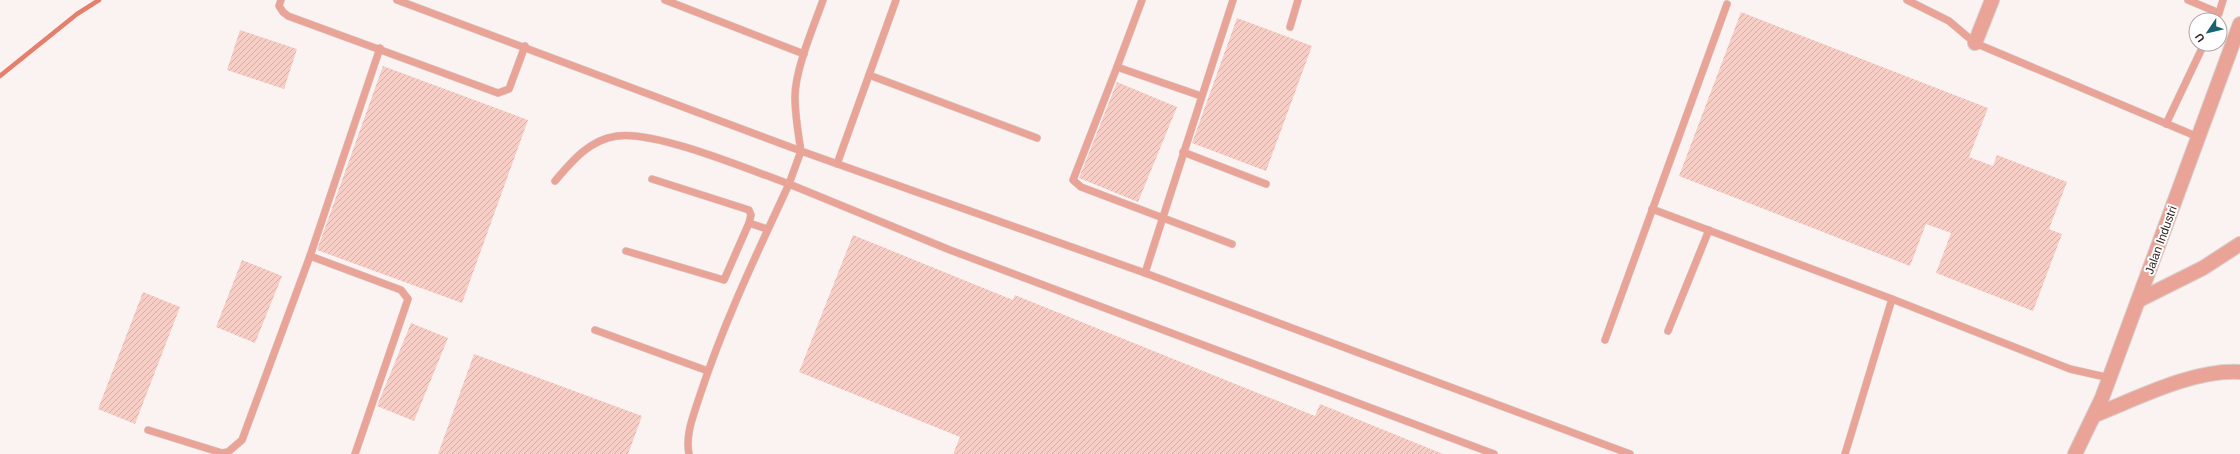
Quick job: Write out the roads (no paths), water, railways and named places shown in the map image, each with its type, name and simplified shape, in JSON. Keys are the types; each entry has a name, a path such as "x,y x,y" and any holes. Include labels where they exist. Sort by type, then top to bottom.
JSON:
{"street":[{"path":"1975,43 1992,0"},
{"name":"Jalan Industri","path":"2074,454 2095,415 2110,378 2240,24"},
{"path":"2139,300 2203,268 2240,244"},
{"path":"2095,415 2187,380 2219,373 2240,372"}],"lane":[{"path":"281,0 279,6 288,16 380,48 498,93 509,89 525,46"},
{"path":"396,0 525,46 801,152 1144,273 1630,454"},
{"path":"689,454 688,435 708,371 767,229 790,184 801,152 796,122 795,95 804,54 823,0"},
{"path":"837,164 896,0"},
{"path":"1142,0 1073,180 1081,187 1232,244"},
{"path":"1144,273 1233,0"},
{"path":"1290,27 1298,0"},
{"path":"1907,0 1949,21 1975,43 2198,137"},
{"path":"2188,0 2217,12"},
{"path":"2219,12 2223,0"},
{"path":"669,1 804,54"},
{"path":"1605,340 1727,4"},
{"path":"148,430 222,453 228,452 242,440 310,256 380,48"},
{"path":"2166,124 2200,52"},
{"path":"1117,67 1201,96"},
{"path":"869,75 1037,138"},
{"path":"555,181 577,155 595,143 618,136 634,136 670,143 790,184 950,250 1494,454"},
{"path":"1183,152 1266,184"},
{"path":"626,251 724,280 749,223 751,215 749,210 652,179"},
{"path":"1652,209 1892,299 2070,369 2110,378"},
{"path":"749,223 767,229"},
{"path":"1668,331 1709,230"},
{"path":"310,256 401,290 408,299 355,454"},
{"path":"1845,454 1892,299"},
{"path":"595,330 708,371"}],"waterway":[{"path":"0,76 77,14 99,0"}]}
